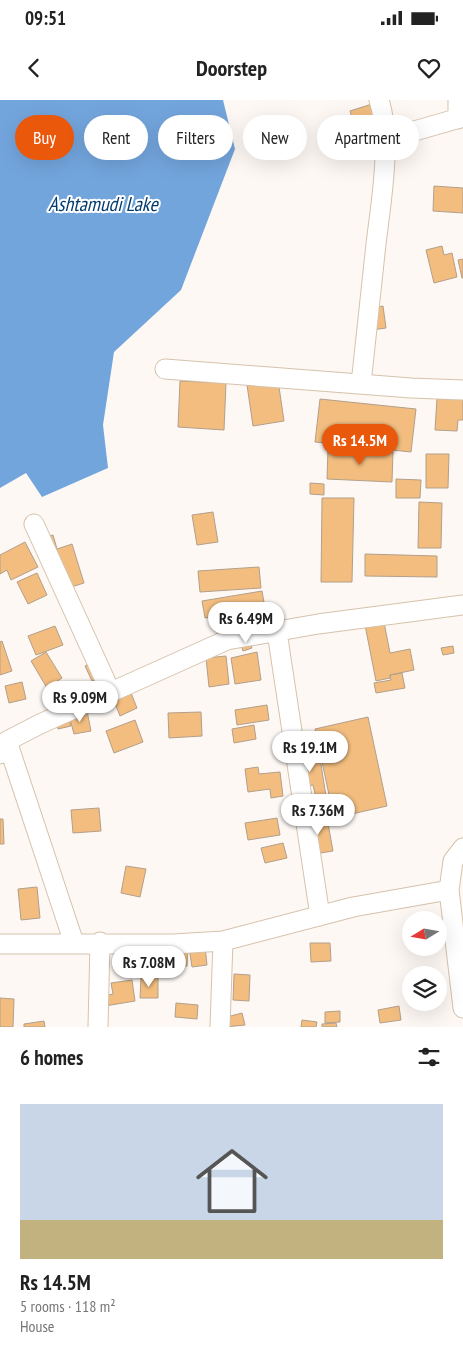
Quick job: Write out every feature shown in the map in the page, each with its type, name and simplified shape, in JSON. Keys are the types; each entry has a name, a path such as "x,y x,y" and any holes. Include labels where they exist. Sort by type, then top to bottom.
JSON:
{"street":[{"path":"379,100 382,115"},
{"path":"419,130 460,118 458,100"},
{"path":"361,384 383,187 384,160"},
{"path":"165,368 361,384 463,390"},
{"path":"34,524 111,694"},
{"path":"74,943 4,748 40,724 111,694 211,646 242,637 318,624 463,605"},
{"path":"277,632 320,916"},
{"path":"463,848 453,861 449,890 463,1008"},
{"path":"0,944 100,942 174,944 223,941 353,907 449,890"},
{"path":"220,1027 223,941"},
{"path":"98,1027 100,942"}],"water":[{"name":"Ashtamudi Lake","path":"0,100 223,100 227,115 158,115 158,160 231,160 181,290 114,352 103,425 108,468 42,497 26,473 0,488"}],"building":[{"path":"372,104 376,115 351,115 350,111"},
{"path":"434,186 463,188 463,213 433,211"},
{"path":"442,246 444,255 452,253 457,277 434,283 426,250"},
{"path":"463,259 463,278 462,278 458,260"},
{"path":"383,306 386,328 365,331 361,310"},
{"path":"278,380 284,421 253,426 247,385"},
{"path":"180,381 226,383 224,430 178,427"},
{"path":"437,398 463,399 463,420 458,420 457,431 435,430"},
{"path":"320,399 416,409 411,452 315,442"},
{"path":"328,449 393,452 392,482 327,479"},
{"path":"426,454 449,454 448,488 426,488"},
{"path":"396,479 421,480 420,498 396,498"},
{"path":"310,483 324,484 324,495 310,494"},
{"path":"322,498 354,498 352,582 321,582"},
{"path":"419,502 442,503 441,548 418,548"},
{"path":"213,512 218,542 197,545 192,515"},
{"path":"53,535 57,549 72,544 84,583 55,592 39,539"},
{"path":"25,542 38,567 11,580 7,570 0,574 0,555"},
{"path":"365,554 437,556 437,577 365,576"},
{"path":"259,567 261,588 200,592 198,571"},
{"path":"37,573 47,595 28,604 17,582"},
{"path":"262,591 265,608 205,618 202,601"},
{"path":"383,617 390,653 410,649 414,670 390,675 390,678 376,681 364,620"},
{"path":"55,626 63,645 36,655 28,636"},
{"path":"248,636 252,648 243,651 239,639"},
{"path":"2,641 12,671 0,675 0,642"},
{"path":"453,646 454,653 443,655 441,648"},
{"path":"46,652 62,678 47,688 31,661"},
{"path":"257,652 261,680 235,684 231,658"},
{"path":"226,656 229,684 209,687 206,658"},
{"path":"92,662 100,678 92,681 85,666"},
{"path":"402,673 405,688 376,693 374,683 391,680 390,675"},
{"path":"22,682 26,699 9,703 5,686"},
{"path":"131,693 137,708 120,716 114,701"},
{"path":"267,705 269,720 237,725 235,710"},
{"path":"87,711 91,731 74,734 69,715"},
{"path":"201,712 202,736 169,738 168,713"},
{"path":"68,715 71,726 58,729 56,718"},
{"path":"368,717 387,806 334,818 315,729"},
{"path":"135,720 143,742 114,753 106,731"},
{"path":"254,725 256,739 234,743 232,729"},
{"path":"319,752 326,796 316,798 313,785 298,788 292,756"},
{"path":"258,767 259,774 280,772 283,796 271,798 270,789 248,792 245,769"},
{"path":"99,808 101,831 73,833 71,810"},
{"path":"277,818 280,835 248,840 245,823"},
{"path":"327,818 333,851 308,855 302,822"},
{"path":"0,819 3,819 4,844 0,844"},
{"path":"283,843 287,858 265,863 261,848"},
{"path":"126,866 146,869 140,897 121,893"},
{"path":"37,887 40,918 21,920 18,889"},
{"path":"310,943 330,943 331,961 311,962"},
{"path":"170,946 188,947 187,966 169,966"},
{"path":"205,946 207,965 192,967 189,948"},
{"path":"234,974 250,975 249,1001 233,1000"},
{"path":"141,977 158,977 158,998 140,998"},
{"path":"132,980 135,1001 105,1006 103,996 113,994 111,983"},
{"path":"0,998 14,999 13,1027 0,1027"},
{"path":"176,1003 198,1005 197,1019 175,1017"},
{"path":"399,1006 401,1020 380,1023 378,1010"},
{"path":"340,1011 340,1022 325,1023 325,1012"},
{"path":"242,1013 245,1025 225,1027 223,1018"},
{"path":"302,1020 317,1022 316,1027 301,1027"},
{"path":"44,1021 45,1027 24,1027 24,1024"},
{"path":"336,1023 337,1027 322,1027 322,1024"}]}
